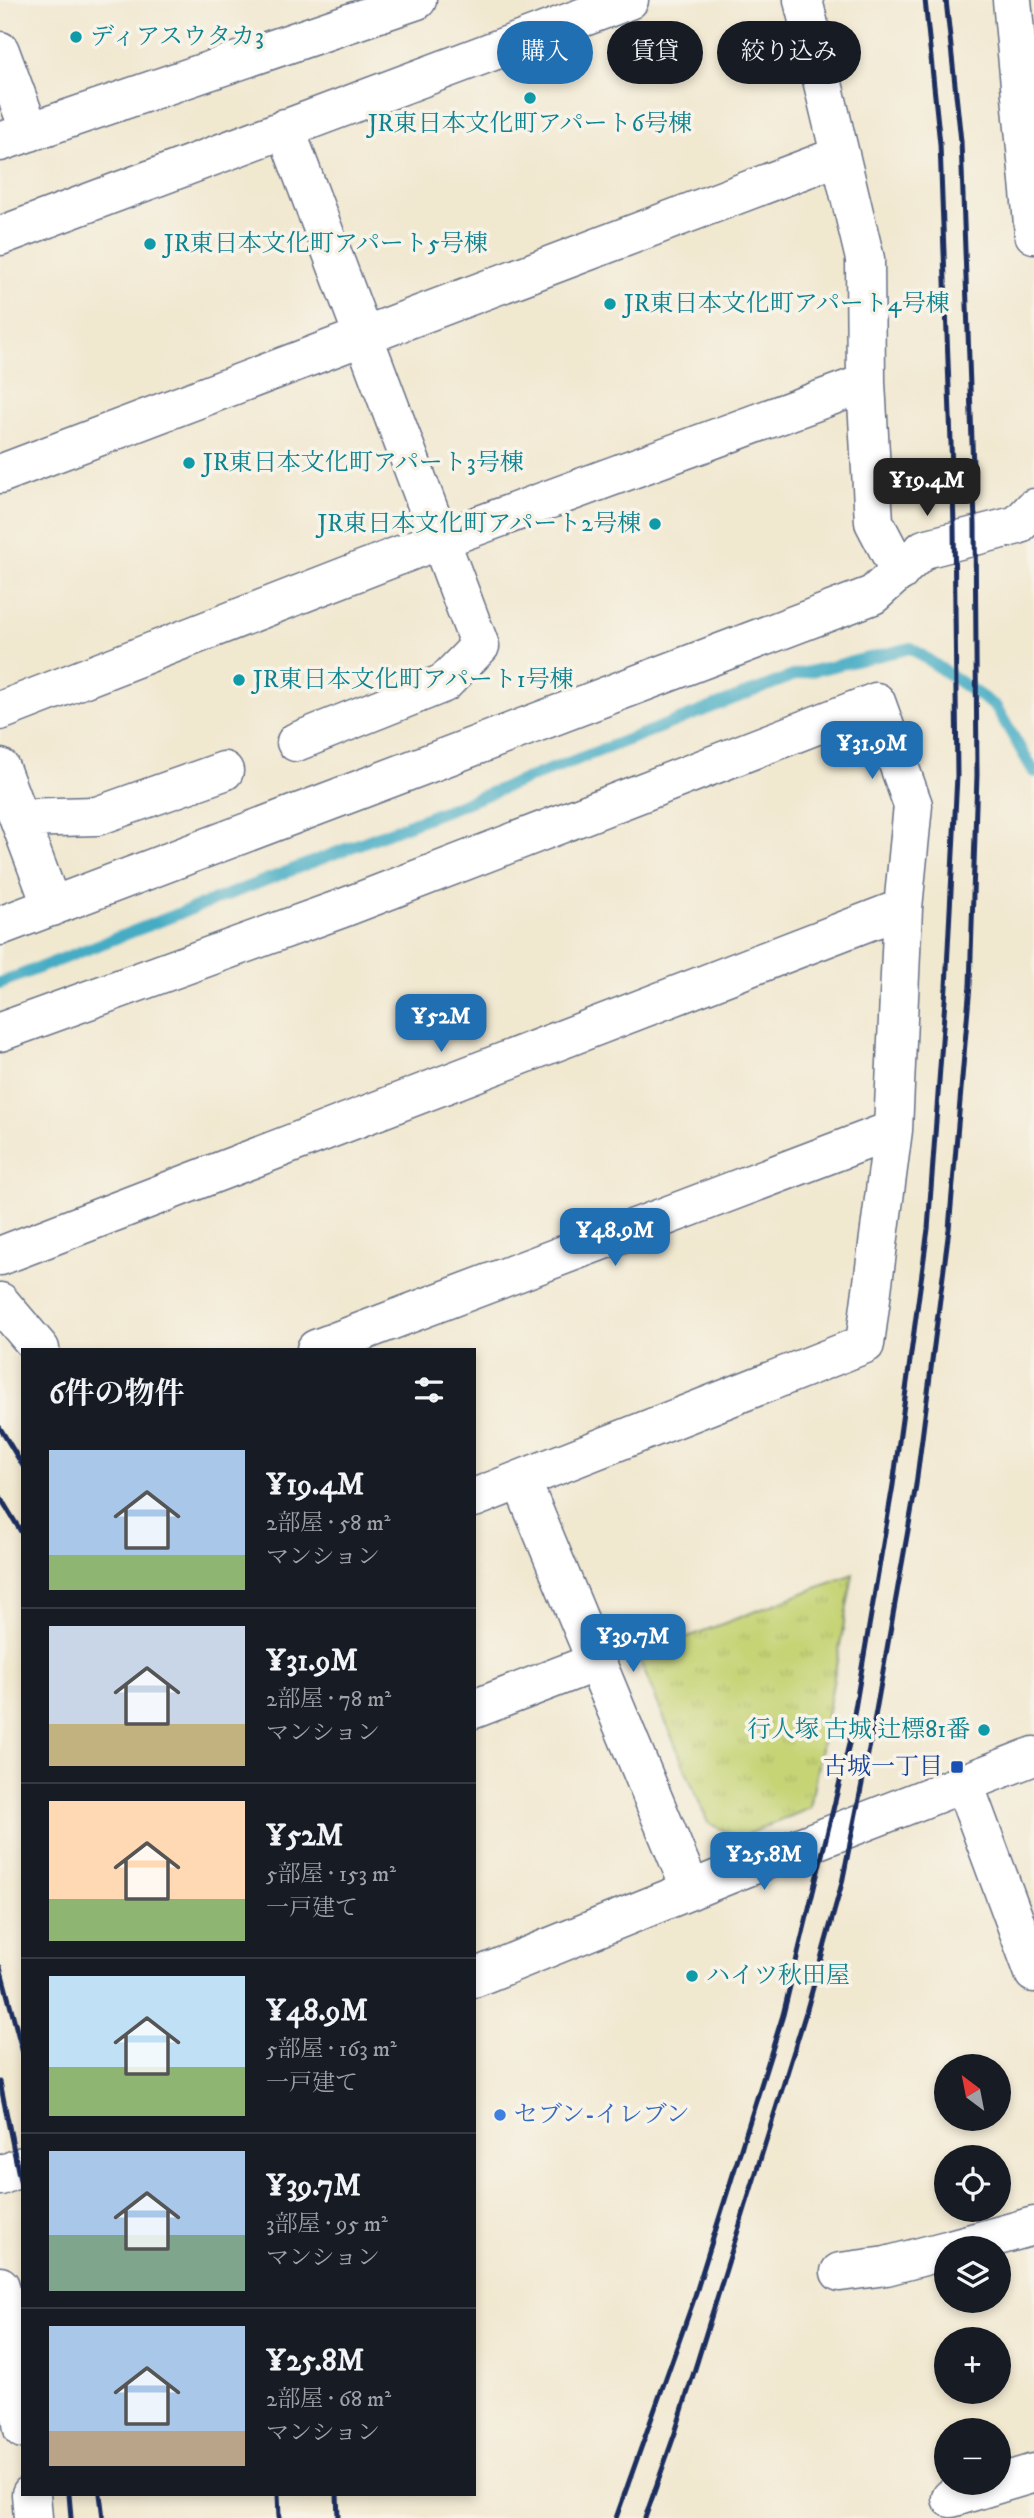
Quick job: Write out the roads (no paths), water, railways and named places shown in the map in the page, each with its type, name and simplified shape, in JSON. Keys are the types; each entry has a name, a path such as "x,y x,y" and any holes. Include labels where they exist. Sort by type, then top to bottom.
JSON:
{"street":[{"path":"0,236 629,0"},
{"path":"803,0 865,259 866,383 874,522 900,572"},
{"path":"1012,0 1034,234"},
{"path":"0,51 15,137 412,1"},
{"path":"285,128 480,646 444,683 296,742"},
{"path":"0,474 839,156"},
{"path":"0,711 439,540 866,383"},
{"path":"0,926 873,595 924,549 1018,525 1034,508"},
{"path":"0,1032 343,908 876,702 913,806 903,908 893,1130 865,1343 476,1497"},
{"path":"0,768 52,907"},
{"path":"19,818 97,816 224,771"},
{"path":"0,1255 903,908"},
{"path":"319,1348 893,1130"},
{"path":"0,1302 39,1348"},
{"path":"521,1480 691,1890"},
{"path":"476,1708 596,1662"},
{"path":"476,1977 1034,1756"},
{"path":"964,1784 1034,1973"},
{"path":"0,2176 21,2167"},
{"path":"997,2236 1034,2226"},
{"path":"840,2272 886,2266 934,2253"},
{"path":"0,2286 21,2417"},
{"path":"951,2498 1034,2473"},
{"path":"31,2496 33,2518"}],"waterway":[{"path":"0,983 795,675 911,648 996,707 1034,772"}],"railway":[{"path":"616,2518 693,2302 783,2015 849,1744 893,1485 928,1229 946,987 957,776 954,524 940,144 925,0"},
{"path":"645,2518 675,2433 807,2009 842,1883 871,1739 916,1485 949,1229 970,985 977,775 975,523 961,141 946,0"},
{"path":"0,1428 21,1463"},
{"path":"0,1497 21,1532"},
{"path":"0,1967 21,2046"},
{"path":"0,2082 21,2185"},
{"path":"69,2496 71,2518"},
{"path":"100,2496 103,2518"},
{"path":"278,2496 279,2518"},
{"path":"337,2496 338,2518"}],"place":[{"name":"ディアスウタカ3","path":"76,37"},
{"name":"JR東日本文化町アパート6号棟","path":"530,98"},
{"name":"JR東日本文化町アパート5号棟","path":"150,244"},
{"name":"JR東日本文化町アパート4号棟","path":"610,304"},
{"name":"JR東日本文化町アパート3号棟","path":"189,463"},
{"name":"JR東日本文化町アパート2号棟","path":"655,524"},
{"name":"JR東日本文化町アパート1号棟","path":"239,680"},
{"name":"行人塚 古城 辻標81番","path":"984,1730"},
{"name":"古城一丁目","path":"957,1767"},
{"name":"ハイツ秋田屋","path":"692,1976"},
{"name":"セブン-イレブン","path":"500,2115"}]}
